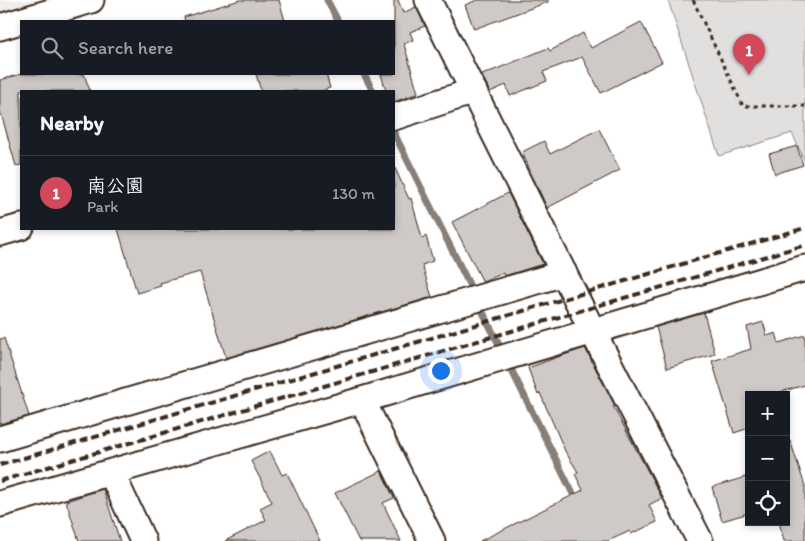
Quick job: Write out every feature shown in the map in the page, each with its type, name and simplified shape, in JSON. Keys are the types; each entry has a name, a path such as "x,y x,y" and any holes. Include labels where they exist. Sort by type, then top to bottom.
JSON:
{"street":[{"path":"24,20 91,0"},
{"path":"428,0 593,332 700,541"},
{"path":"0,27 20,21"},
{"path":"395,116 474,92"},
{"path":"0,233 20,227"},
{"path":"0,504 362,400 805,268"},
{"path":"0,439 564,273"},
{"path":"362,400 432,541"},
{"path":"110,472 144,541"}],"path":[{"path":"693,0 743,106 805,106"}],"shaded area":[{"path":"0,0 64,0 0,19"},
{"path":"668,0 805,0 805,161 792,133 719,156"}],"building":[{"path":"240,0 279,0 285,20 185,20 184,17"},
{"path":"394,0 398,0 403,13 416,7 425,26 410,32 413,40 404,44 418,93 395,102 395,90 386,90 381,75 395,75"},
{"path":"477,0 548,0 548,2 474,29 465,5"},
{"path":"641,22 662,62 601,93 582,57 543,72 547,81 510,96 506,85 490,92 482,75 548,48 550,51 583,33 591,48"},
{"path":"20,74 84,75 90,90 20,90 20,165 16,166 0,110 0,80"},
{"path":"256,75 326,75 330,88 324,90 261,90"},
{"path":"599,129 620,170 547,208 522,152 544,141 550,154"},
{"path":"797,146 803,165 775,174 769,154"},
{"path":"395,168 409,199 411,198 422,238 426,236 433,261 422,265 432,297 226,358 200,272 160,283 161,286 137,293 118,230 395,230"},
{"path":"508,193 543,264 504,276 503,273 483,282 452,222"},
{"path":"704,313 715,354 667,368 656,327"},
{"path":"763,322 767,336 776,333 779,343 805,335 805,385 784,391 745,391 745,429 734,433 712,361 751,349 747,327"},
{"path":"4,338 29,416 0,424 0,339"},
{"path":"585,348 615,406 613,406 662,498 649,505 657,522 631,534 630,531 608,541 480,541 583,490 575,474 578,472 565,451 540,393 538,395 528,368"},
{"path":"790,440 805,486 805,541 784,541 780,526 790,526"},
{"path":"270,451 282,475 287,473 320,541 225,541 266,520 260,508 272,502 251,461"},
{"path":"381,471 394,498 383,503 401,541 359,541 335,493"},
{"path":"745,477 745,514 722,521 712,487"},
{"path":"103,489 120,541 79,541 66,501"}],"waterway":[{"path":"327,0 337,20"},
{"path":"365,75 372,90"},
{"path":"395,135 577,502"}],"railway":[{"path":"0,465 805,228"},
{"path":"0,481 805,245"}],"place":[{"name":"南公園","path":"749,75"}]}
